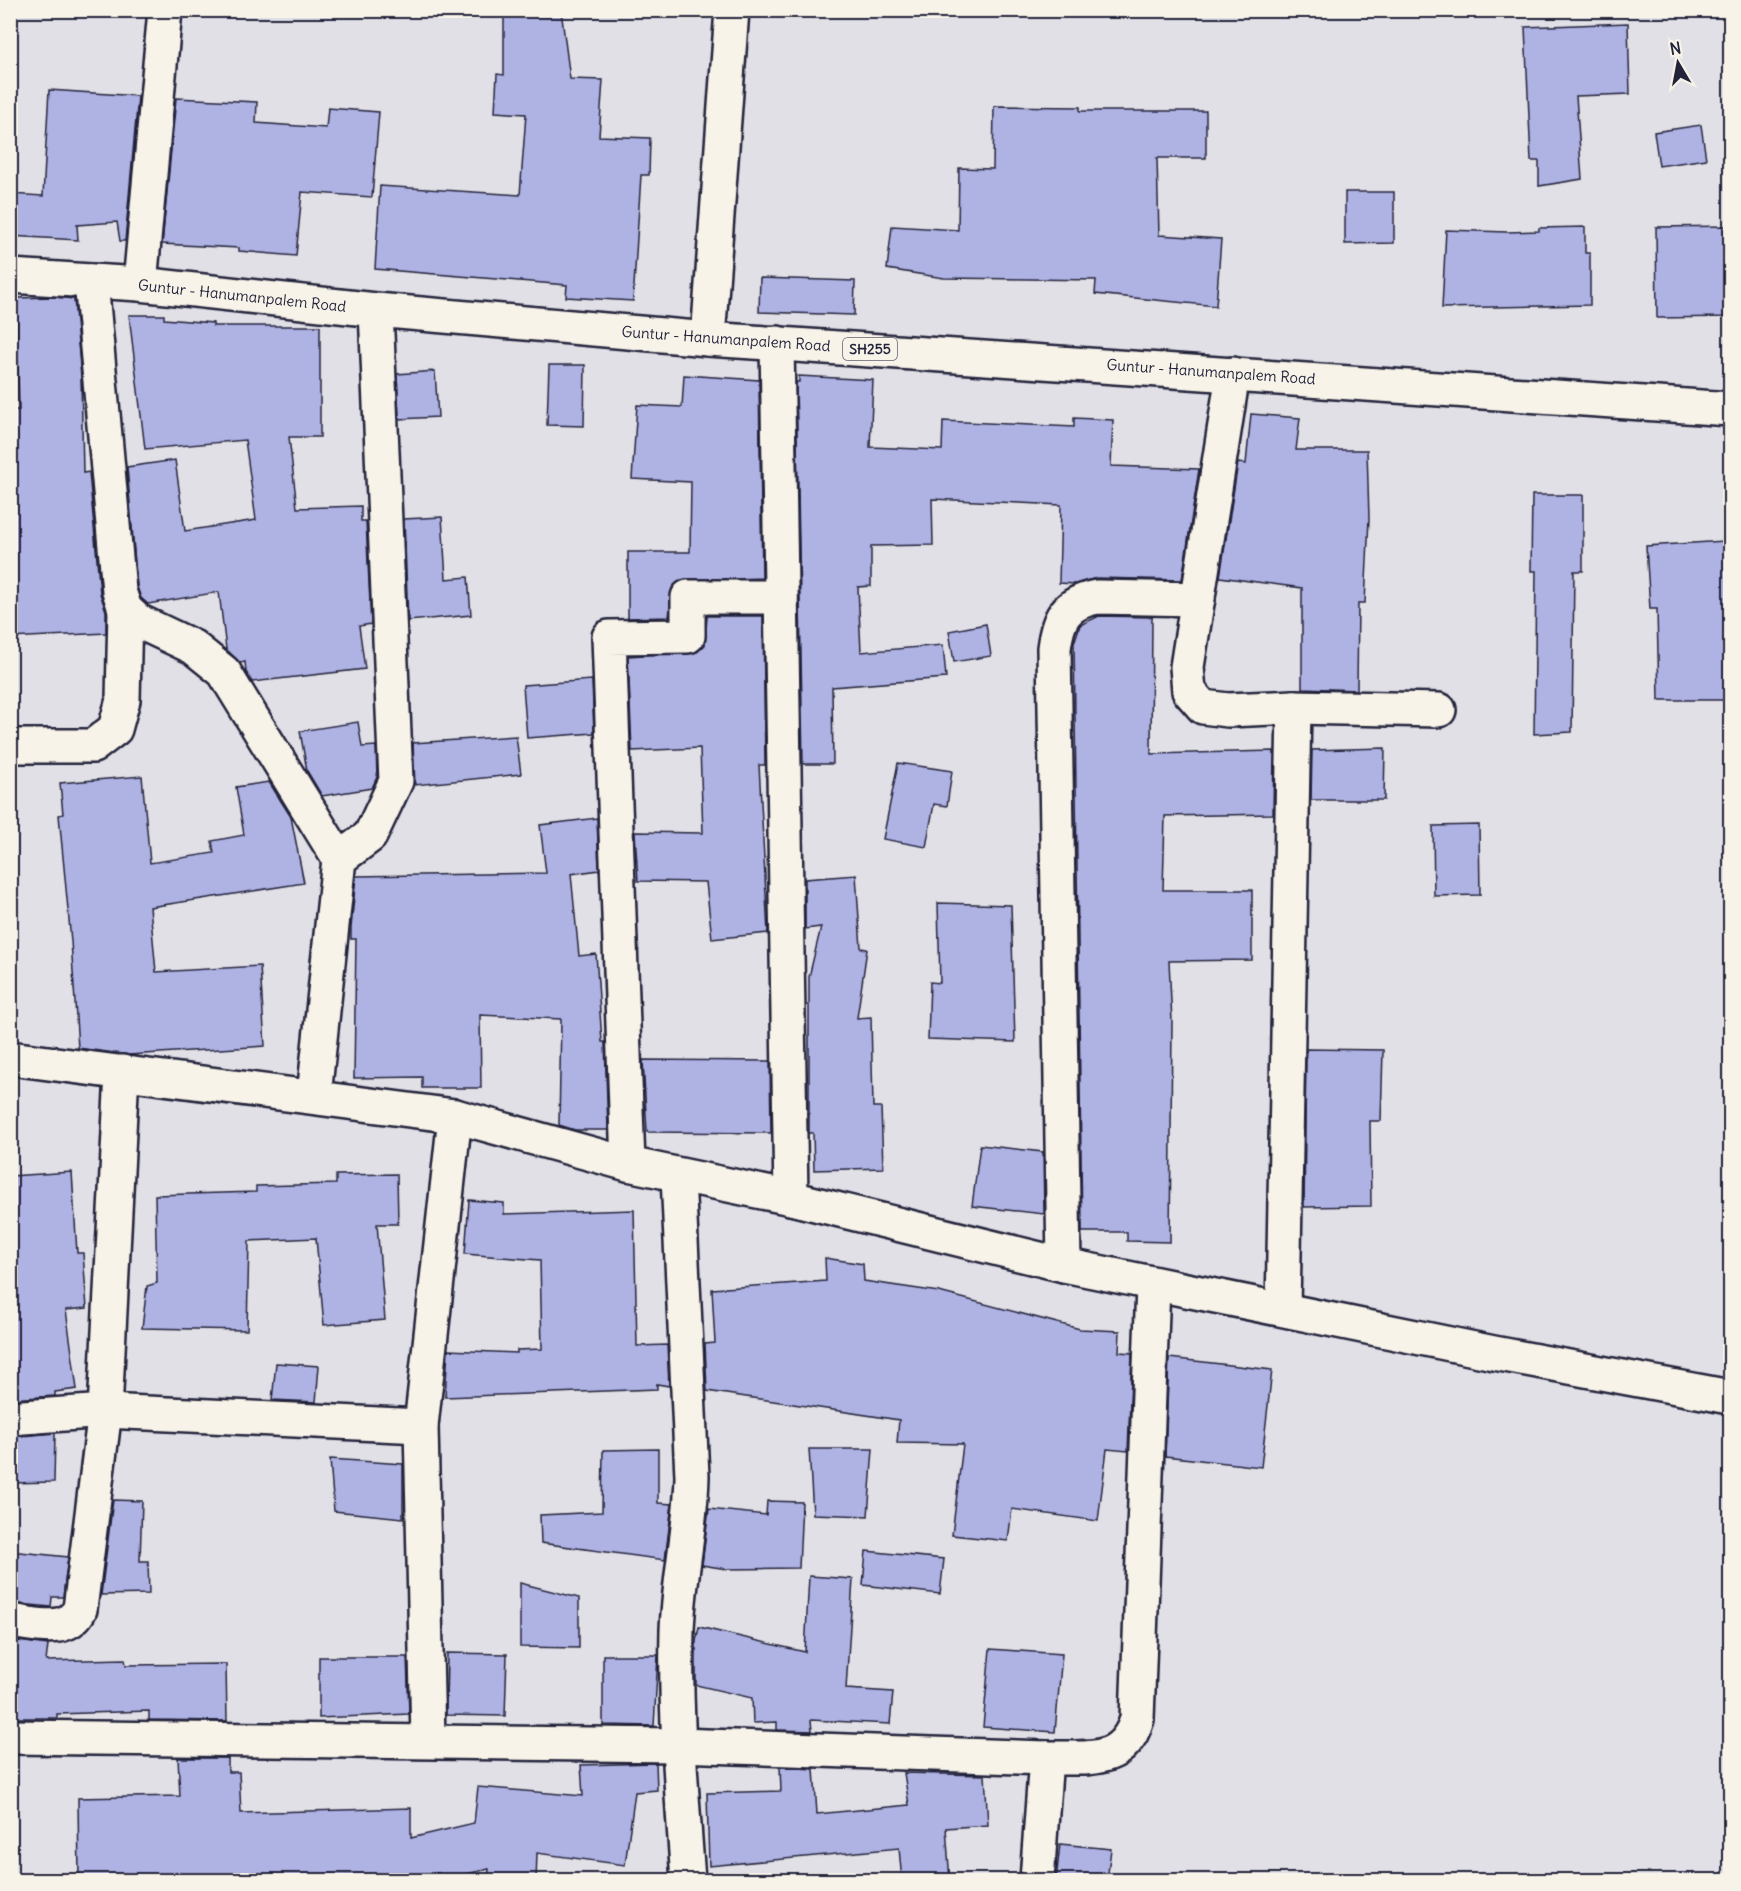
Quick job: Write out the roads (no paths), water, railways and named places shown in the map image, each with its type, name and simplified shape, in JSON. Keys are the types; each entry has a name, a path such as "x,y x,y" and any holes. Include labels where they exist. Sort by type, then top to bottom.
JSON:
{"street":[{"path":"140,284 165,10"},
{"path":"708,339 732,10"},
{"name":"Guntur - Hanumanpalem Road","path":"10,276 140,284 376,310 708,339 1731,409"},
{"path":"10,746 93,746 115,729 123,700 125,609 119,591 91,281"},
{"path":"339,859 370,836 396,781 376,310"},
{"path":"777,343 791,1198"},
{"path":"1233,374 1187,667 1190,691 1203,707 1228,710 1294,707 1439,710"},
{"path":"628,1164 609,638 688,636 688,597 781,597"},
{"path":"1064,1265 1054,648 1056,627 1066,611 1081,600 1097,597 1198,599"},
{"path":"125,609 138,621 193,647 224,672 339,859 314,1096"},
{"path":"1283,1309 1294,707"},
{"path":"10,1058 455,1116 628,1164 791,1198 1153,1285 1283,1309 1494,1353 1731,1397"},
{"path":"10,1621 64,1626 75,1619 80,1609 105,1411 122,1072"},
{"path":"428,1740 421,1426 455,1116"},
{"path":"678,1176 692,1476 692,1507 679,1594 677,1631 678,1745 688,1881"},
{"path":"10,1737 428,1740 678,1745 1046,1758 1105,1756 1122,1748 1132,1736 1137,1719 1153,1285"},
{"path":"10,1418 105,1411 421,1426"},
{"path":"1037,1881 1046,1758"}]}
